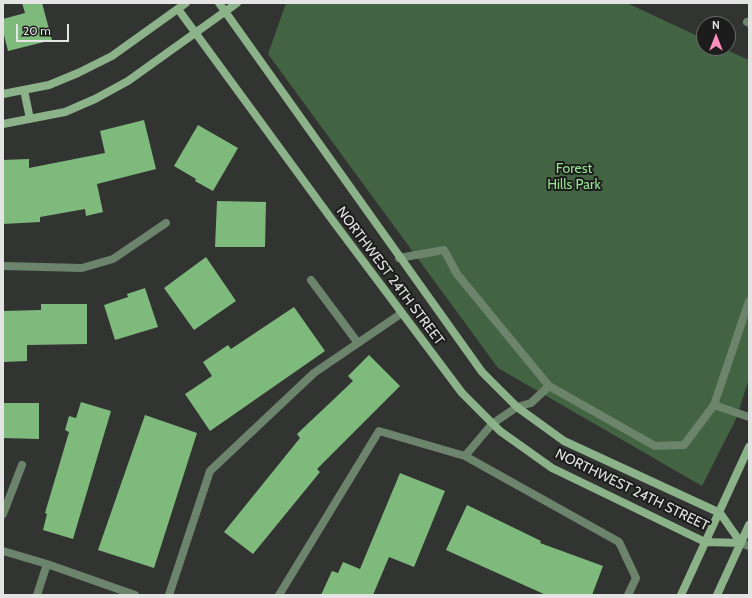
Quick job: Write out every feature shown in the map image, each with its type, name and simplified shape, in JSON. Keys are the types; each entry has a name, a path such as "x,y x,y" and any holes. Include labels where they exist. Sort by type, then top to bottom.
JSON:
{"street":[{"path":"3,94 49,85 78,73 112,56 186,3"},
{"name":"NORTHWEST 24TH STREET","path":"219,3 399,258 482,372 517,407 564,441 720,513 741,543"},
{"path":"3,124 64,112 95,99 128,81 237,3"},
{"name":"NORTHWEST 24TH STREET","path":"178,9 462,393 492,424 552,468 705,542 741,543"},
{"path":"24,90 30,119"},
{"path":"3,266 82,268 113,259 166,223"},
{"path":"399,258 444,250 458,274 548,386 655,446 684,445 714,405 749,301"},
{"path":"311,280 358,343"},
{"path":"169,595 210,471 314,373 402,313"},
{"path":"465,456 492,424 517,407 531,403 548,386"},
{"path":"714,405 749,418"},
{"path":"279,595 379,431 465,456 619,542 636,578 628,595"},
{"path":"681,595 720,513 749,446"},
{"path":"3,514 22,466"},
{"path":"717,595 749,525"},
{"path":"741,543 749,546"},
{"path":"3,551 47,564 135,595"},
{"path":"36,595 47,564"}],"green space":[{"name":"Forest Hills Park","path":"286,3 627,3 696,35 696,56 736,56 736,54 749,60 749,379 736,419 702,486 498,368 268,54"}],"building":[{"path":"22,3 42,3 52,40 8,51 3,31 3,19 25,13"},
{"path":"144,120 156,169 97,184 103,212 86,216 85,209 40,217 40,222 3,224 3,160 29,159 29,168 105,153 100,131"},
{"path":"198,125 238,148 213,191 195,181 196,179 174,166"},
{"path":"217,201 266,202 265,247 215,247"},
{"path":"206,257 236,301 194,330 164,288"},
{"path":"145,288 158,327 115,340 104,305 128,297 127,294"},
{"path":"41,304 87,304 87,344 27,345 27,361 3,362 3,311 41,310"},
{"path":"294,307 325,351 210,431 185,394 212,376 203,362 228,345 231,349"},
{"path":"369,355 400,386 317,469 320,472 253,554 224,532 300,438 297,434 353,381 348,376"},
{"path":"81,402 111,411 73,539 43,530 47,514 45,513 69,432 65,430 69,416 76,418"},
{"path":"3,403 39,403 39,439 3,438"},
{"path":"145,415 197,433 154,568 98,550"},
{"path":"400,473 445,491 414,567 389,557 373,595 321,595 332,571 338,573 343,562 360,569"},
{"path":"467,505 541,541 540,543 603,566 592,595 546,595 446,550"}]}
